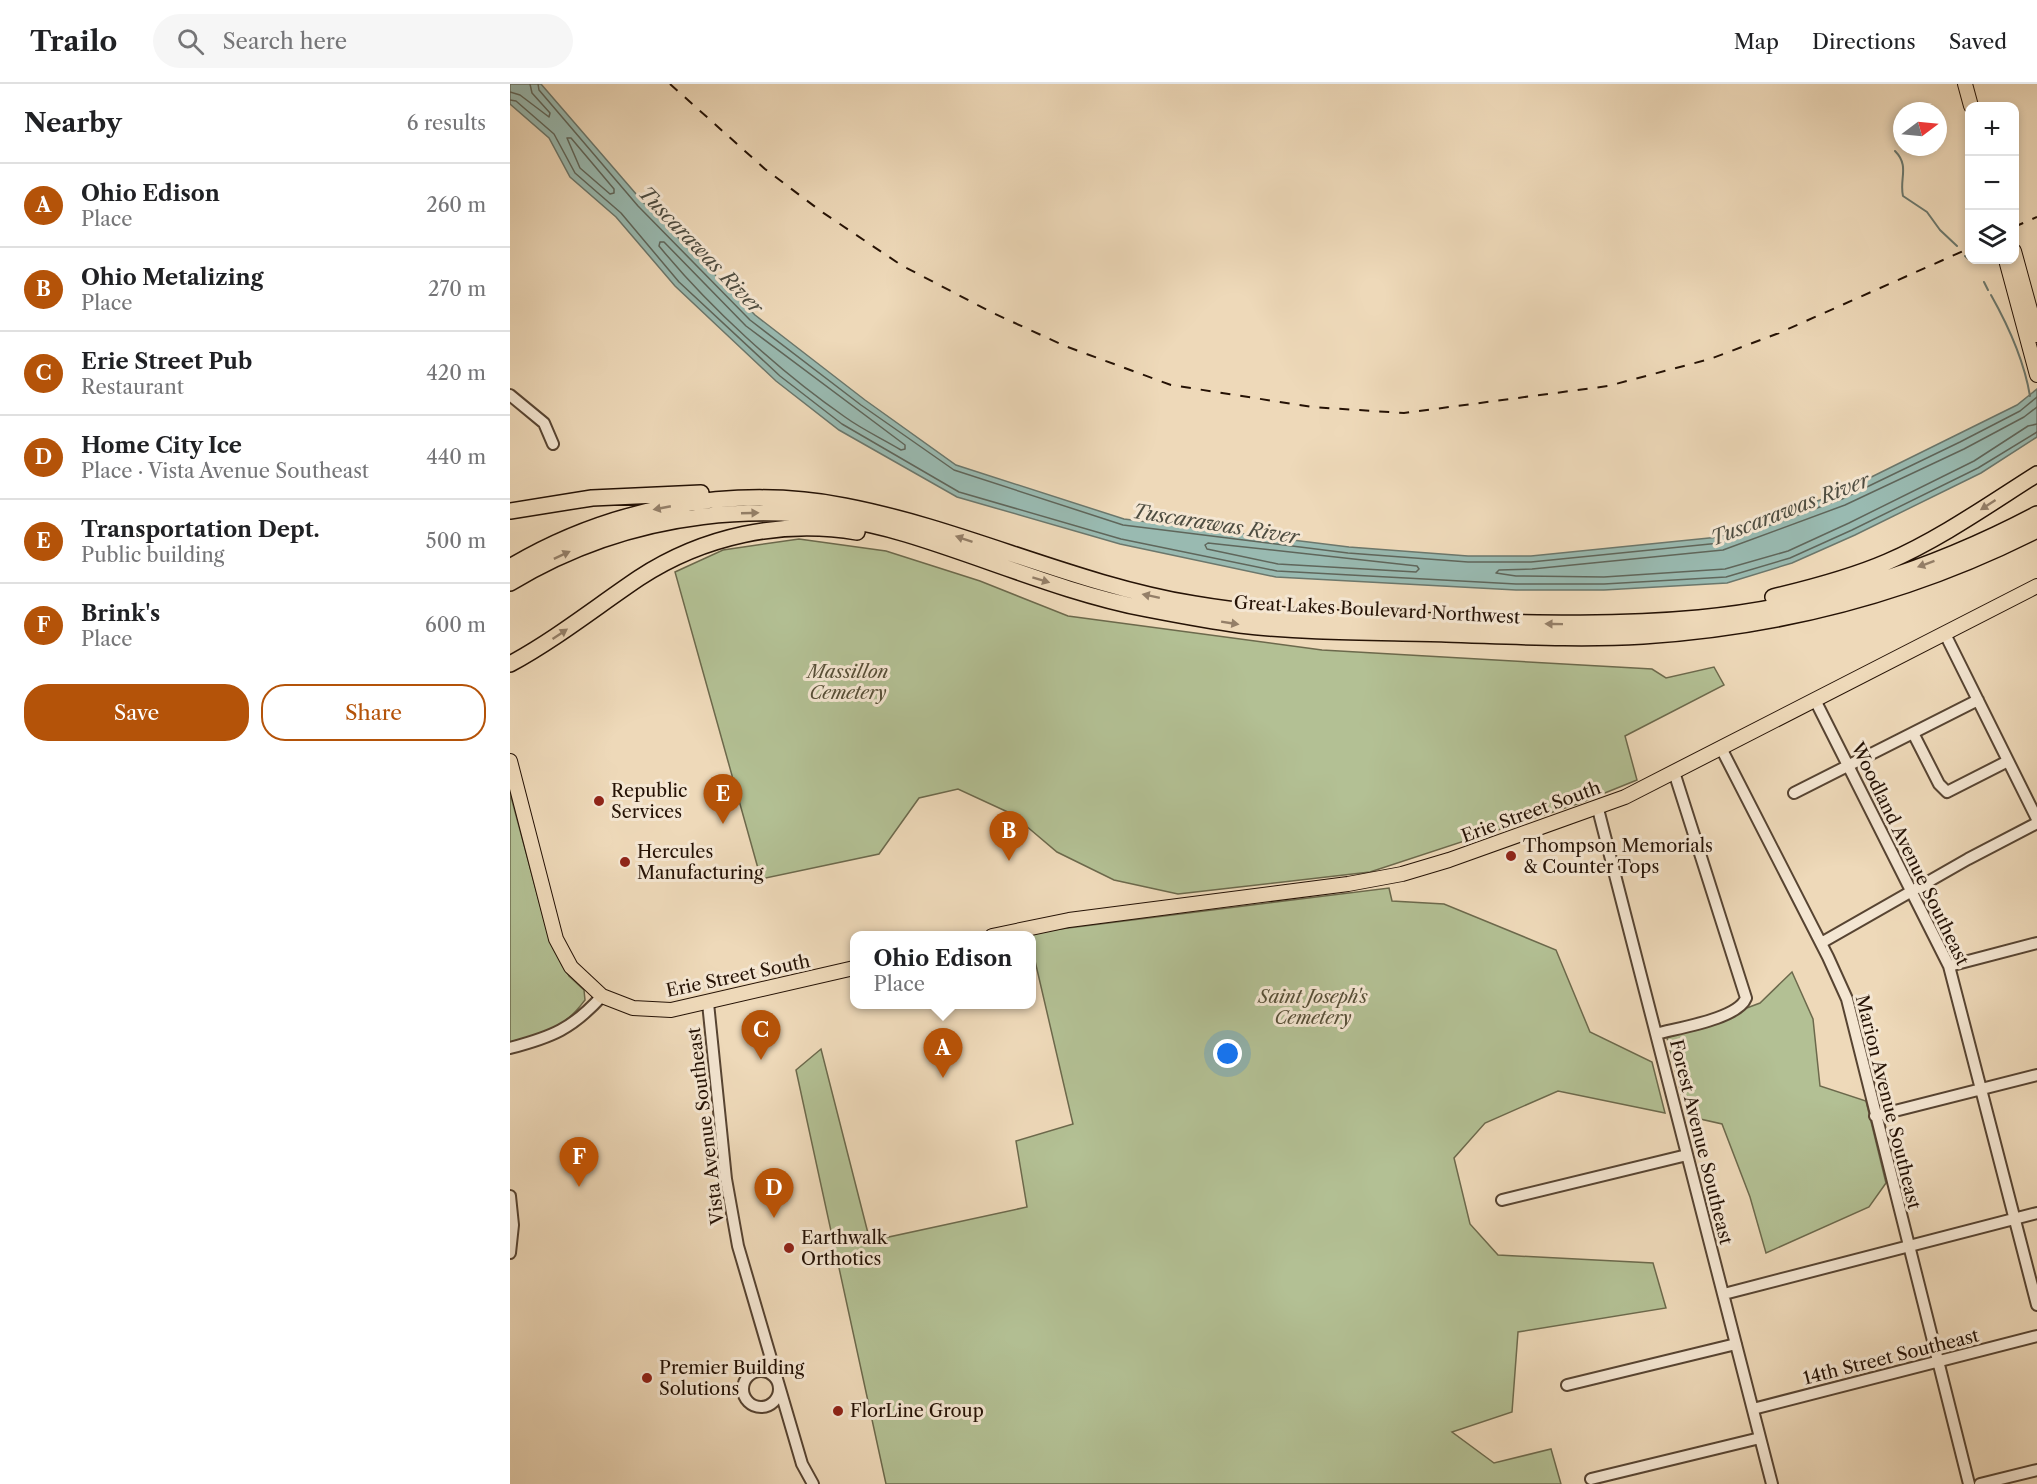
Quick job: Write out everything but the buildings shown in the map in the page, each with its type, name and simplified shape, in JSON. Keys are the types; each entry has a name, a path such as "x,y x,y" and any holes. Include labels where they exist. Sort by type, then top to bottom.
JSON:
{"highway":[{"path":"1613,624 1644,616 1759,600 1865,571 1925,543 2037,474"},
{"path":"510,511 592,498 774,493 824,497 868,504 926,527"},
{"name":"Great Lakes Boulevard Northwest","path":"510,567 596,526 653,510 717,500 764,498 816,501 883,514 1098,583 1163,598 1228,609 1327,618 1613,624 1718,616 1827,595 1943,558 2037,514"},
{"name":"Great Lakes Boulevard Northwest","path":"510,583 575,549 642,526 701,516 756,513 810,514 906,534 1000,566 1143,608 1238,625 1435,634 1640,636 1735,627 1830,609 1929,578 2037,530"},
{"path":"510,664 564,632 659,566 704,546 751,532 795,527 839,529 884,538 978,563 1000,566"}],"main road":[{"path":"1965,84 1970,102"},
{"path":"2007,264 2037,375"},
{"path":"2018,264 2037,335"},
{"name":"Erie Street South","path":"1016,931 1069,920 1391,877 1449,860 1598,809 1945,634 2037,585"},
{"name":"Erie Street South","path":"510,761 556,939 571,968 602,996 623,1005 644,1010 671,1010 850,969"}],"street":[{"path":"510,395 544,423 553,444"},
{"path":"1821,943 2037,821 1945,634"},
{"name":"Woodland Avenue Southeast","path":"1815,700 1949,966 2037,1305"},
{"path":"1794,793 1977,700"},
{"path":"1913,733 1939,784 1947,792 2008,761"},
{"name":"Marion Avenue Southeast","path":"1721,748 1821,943 1847,999 1969,1484"},
{"path":"1656,1034 1720,1017 1741,1006 1746,998 1674,772"},
{"name":"Forest Avenue Southeast","path":"1598,809 1772,1484"},
{"path":"1949,966 2037,943"},
{"path":"510,1048 563,1030 586,1013 602,996"},
{"name":"Vista Avenue Southeast","path":"708,1003 730,1203 747,1286 802,1464 813,1484"},
{"path":"1875,1116 2037,1075"},
{"path":"1502,1200 1688,1155"},
{"path":"510,1196 513,1225 510,1253"},
{"path":"1724,1294 2037,1213"},
{"name":"14th Street Southeast","path":"1753,1409 2037,1336"},
{"path":"1567,1385 1736,1344"},
{"path":"1591,1479 1760,1438"},
{"path":"1980,1484 2037,1470"}],"green space":[{"name":"Massillon Cemetery","path":"799,539 886,551 980,581 1068,616 1322,650 1652,669 1666,678 1714,667 1724,685 1625,736 1637,780 1580,803 1370,872 1178,894 1114,880 1057,852 1012,814 958,789 919,798 879,854 761,879 675,572 723,550"},
{"path":"510,793 548,934 569,976 584,990 585,1000 561,1024 533,1036 510,1042"},
{"name":"Saint Joseph's Cemetery","path":"1389,888 1392,901 1444,904 1556,950 1590,1032 1652,1062 1665,1113 1558,1091 1485,1123 1454,1158 1470,1224 1498,1255 1653,1263 1666,1308 1518,1332 1512,1412 1452,1432 1494,1463 1551,1449 1561,1484 886,1484 796,1070 821,1049 870,1241 1027,1207 1016,1141 1073,1124 1036,965 1036,932"},
{"path":"1792,972 1813,1019 1820,1086 1866,1101 1886,1183 1869,1207 1766,1253 1750,1197 1722,1124 1687,1116 1667,1038 1760,1003"}],"water":[{"path":"510,84 541,84 643,202 755,315 865,400 956,465 1124,519 1349,547 1468,556 1531,556 1719,537 1839,493 2017,405 2037,389 2037,437 1981,473 1855,535 1792,563 1727,583 1604,590 1516,590 1276,577 1120,544 957,497 839,430 776,381 675,286 616,217 570,177 549,138 510,104"}],"waterway":[{"path":"1898,156 1903,167 1903,196 1927,212 1940,230 1957,246"},
{"path":"1984,282 1988,290"},
{"path":"1991,295 2015,344 2030,396"}],"railway":[{"path":"670,84 765,169 822,212 901,265 993,313 1065,346 1171,385 1312,407 1404,413 1608,386 1710,359 1779,333 1965,250"},
{"path":"2019,225 2037,217"}],"place":[{"name":"Republic Services","path":"599,801"},
{"name":"Transportation Dept.","path":"723,824"},
{"name":"Thompson Memorials & Counter Tops","path":"1511,856"},
{"name":"Ohio Metalizing","path":"1009,861"},
{"name":"Hercules Manufacturing","path":"625,862"},
{"name":"Erie Street Pub","path":"761,1060"},
{"name":"Ohio Edison","path":"943,1078"},
{"name":"Brink's","path":"579,1187"},
{"name":"Home City Ice","path":"774,1218"},
{"name":"Earthwalk Orthotics","path":"789,1248"},
{"name":"Premier Building Solutions","path":"647,1378"},
{"name":"FlorLine Group","path":"838,1411"}],"water label":[{"name":"Tuscarawas River","path":"701,250"},
{"name":"Tuscarawas River","path":"1790,509"},
{"name":"Tuscarawas River","path":"1216,524"}]}
